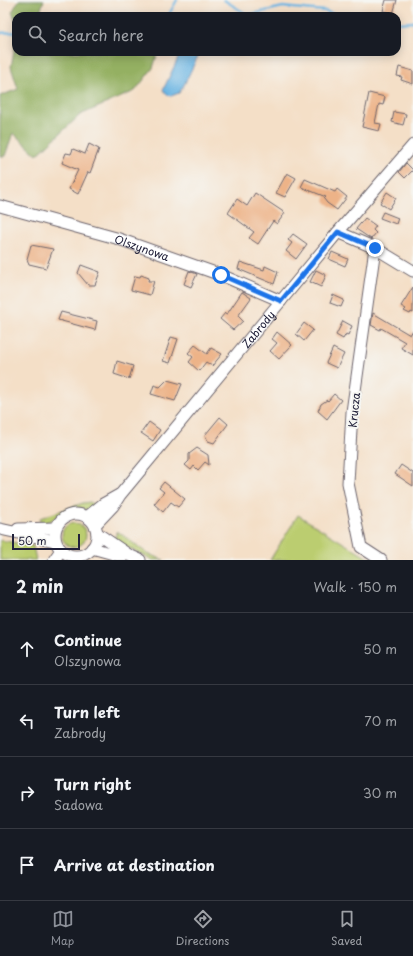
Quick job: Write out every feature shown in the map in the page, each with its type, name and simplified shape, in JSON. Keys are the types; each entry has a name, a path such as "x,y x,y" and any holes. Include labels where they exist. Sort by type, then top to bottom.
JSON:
{"street":[{"name":"Zabrody","path":"93,525 103,504 120,495 338,232 413,145"},
{"name":"Olszynowa","path":"0,206 116,238 221,275 281,301"},
{"path":"338,232 375,248 413,271"},
{"name":"Krucza","path":"375,248 352,412 348,483 361,547 381,560"},
{"path":"56,528 63,518 69,515 81,514 129,555 140,560"},
{"path":"92,548 93,525"},
{"path":"5,530 56,528"},
{"path":"56,528 63,551"},
{"path":"5,530 63,551 82,555 92,548"},
{"path":"92,548 117,555 129,555"},
{"path":"54,560 63,551"}],"green space":[{"path":"19,0 44,0 40,12 12,12"},
{"path":"13,56 157,56 153,68 135,91 80,115 37,155 13,133 5,156 0,156 0,96 18,89 11,67"},
{"path":"90,502 95,506 83,510 66,511 51,520 40,523 40,518"},
{"path":"298,515 371,560 270,560"},
{"path":"74,523 79,524 85,530 85,540 79,546 74,547 69,546 63,540 62,535 63,530 69,524"},
{"path":"117,531 148,554 164,560 153,560 114,541"},
{"path":"0,540 33,546 36,560 0,560"}],"water":[{"path":"179,56 198,56 179,93 171,96 167,95 163,90"}],"building":[{"path":"386,0 397,0 394,12 383,11"},
{"path":"399,67 413,71 413,84 401,80 402,77 397,76"},
{"path":"369,93 385,97 383,105 379,104 375,123 381,124 379,131 362,127"},
{"path":"394,112 406,114 403,125 392,122"},
{"path":"89,144 99,149 90,173 88,172 78,194 69,189 78,170 62,163 66,153 71,154 73,149 85,154"},
{"path":"406,163 413,170 405,178 399,172"},
{"path":"287,173 296,178 285,197 276,193"},
{"path":"305,179 335,192 337,189 347,197 337,210 327,203 324,199 326,197 301,187"},
{"path":"387,192 396,198 389,209 380,203"},
{"path":"255,193 285,213 277,224 273,221 258,244 249,238 254,232 228,213 237,199 247,206"},
{"path":"383,212 398,218 396,224 380,218"},
{"path":"365,218 376,226 373,230 376,233 371,239 356,229"},
{"path":"293,234 307,244 296,259 286,251 292,243 288,240"},
{"path":"31,245 53,249 46,268 29,264 27,259"},
{"path":"332,252 348,259 345,266 329,259"},
{"path":"240,262 264,270 265,266 278,272 274,284 238,269"},
{"path":"81,265 100,272 95,285 88,285 78,273"},
{"path":"316,270 326,275 321,287 310,282"},
{"path":"189,271 197,274 191,287 184,284"},
{"path":"141,275 149,278 148,281 154,281 150,295 131,290 135,276 140,277"},
{"path":"413,287 413,313 411,312 410,314 404,311 406,309 401,306"},
{"path":"242,292 251,298 238,316 243,321 233,330 220,319 225,313 227,314"},
{"path":"333,295 344,300 341,307 330,303"},
{"path":"61,312 97,321 95,330 58,320"},
{"path":"373,313 410,335 413,330 413,355 401,348 405,342 381,328 380,330 371,325"},
{"path":"343,321 352,326 348,335 346,334 343,339 336,335"},
{"path":"304,323 313,330 304,341 296,334"},
{"path":"277,332 292,345 279,359 270,351 277,343 272,339"},
{"path":"171,337 178,339 170,363 163,361"},
{"path":"195,345 207,354 211,348 222,354 212,366 206,362 199,371 189,362 193,357 188,353"},
{"path":"333,348 344,354 337,368 326,363"},
{"path":"117,361 133,366 129,379 114,374"},
{"path":"167,380 182,384 175,401 151,394 154,385 160,387"},
{"path":"334,394 341,400 327,419 318,411 321,404 327,400 328,401"},
{"path":"220,417 228,424 214,443 208,441 205,435"},
{"path":"149,422 160,430 153,441 141,433"},
{"path":"197,448 208,455 209,465 205,462 198,470 194,466 191,470 185,465 189,461 189,454"},
{"path":"401,465 413,473 413,486 395,474"},
{"path":"164,482 185,499 178,507 171,502 163,512 154,504 164,492 159,488"}],"waterway":[{"path":"170,12 177,0"},
{"path":"224,0 243,12"},
{"path":"261,12 283,7 328,12"},
{"path":"401,23 413,22"},
{"path":"0,33 12,32"}],"route":[{"path":"221,275 281,301 338,232 375,248"}]}
